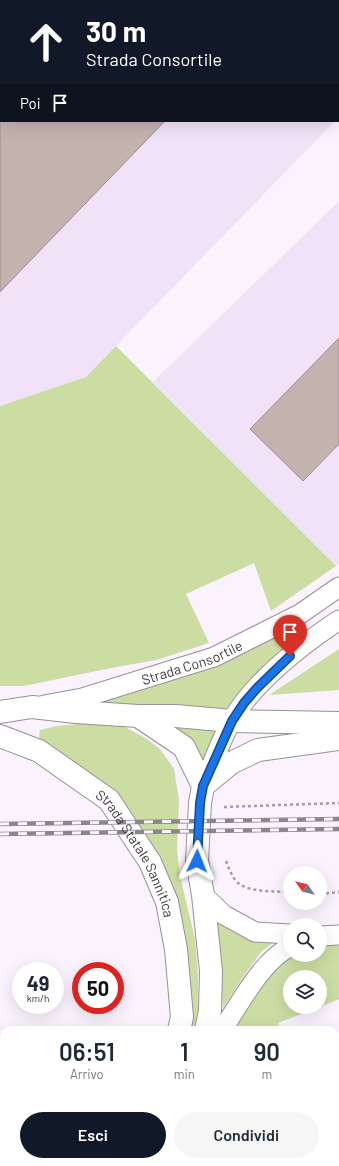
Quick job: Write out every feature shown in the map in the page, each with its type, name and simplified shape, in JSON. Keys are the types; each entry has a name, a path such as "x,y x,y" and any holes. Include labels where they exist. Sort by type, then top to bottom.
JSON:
{"main road":[{"path":"0,712 32,707 76,712 138,716 176,716 232,721 339,723"},
{"path":"138,716 184,747 203,786 200,803 197,861 203,895 211,971 210,1011 207,1026"},
{"name":"Strada Statale Sannitica","path":"0,736 39,750 109,800 150,862 167,902 176,949 182,1017 180,1026"},
{"path":"203,786 231,763 258,750 339,739"}],"street":[{"name":"Strada Consortile","path":"32,707 82,698 214,657 300,614 339,587"},
{"path":"203,786 232,721 244,703 257,688 290,656 339,620"},
{"path":"203,895 224,915 255,932 283,934"},
{"path":"327,936 339,935"},
{"path":"225,1026 262,970 283,950"}],"path":[{"path":"224,807 339,803"},
{"path":"226,861 231,873 237,881 244,886 252,889 283,891"},
{"path":"327,893 339,892"}],"shaded area":[{"path":"0,122 334,122 86,377 0,406"},
{"path":"339,201 339,564 336,566 153,382"}],"green space":[{"path":"116,346 336,566 271,611 254,563 186,594 209,643 156,660 24,686 0,686 0,406 86,377"},
{"path":"302,626 203,771 189,742 80,703 276,636"},
{"path":"339,649 339,690 269,695"},
{"path":"96,722 121,725 147,739 160,749 174,769 179,800 177,849 180,876 195,939 198,974 198,1012 195,1026 184,1026 157,863 39,737 40,730 57,726"},
{"path":"217,923 244,937 275,941 261,952 223,1008"},
{"path":"327,944 339,944 339,999 327,1004 327,970 283,970 283,1014 301,1014 278,1023 279,1026 236,1026 275,964 283,959 283,962 327,962"}],"building":[{"path":"0,122 164,122 0,292"},
{"path":"339,338 339,444 303,481 250,429"}],"railway":[{"path":"0,824 339,819"},
{"path":"0,834 339,829"}],"route":[{"path":"197,861 200,803 203,786 232,721 244,703 257,688 290,656"}]}
